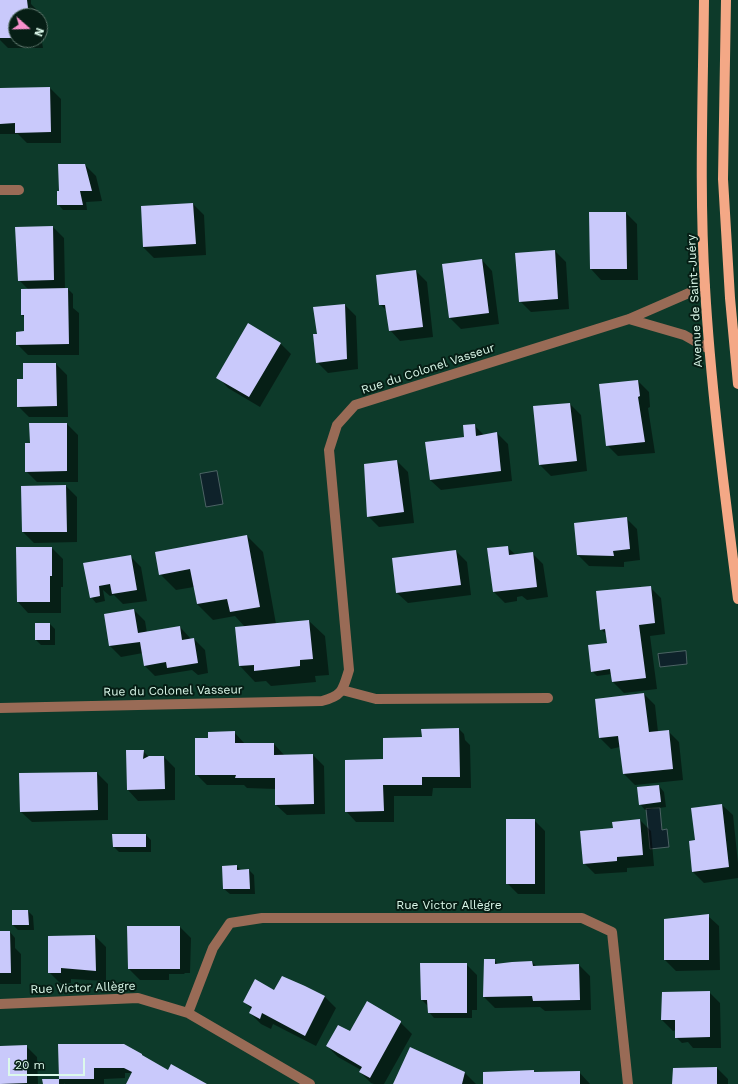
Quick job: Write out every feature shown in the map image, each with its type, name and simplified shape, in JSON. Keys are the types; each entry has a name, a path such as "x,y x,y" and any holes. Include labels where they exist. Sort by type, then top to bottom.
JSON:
{"main road":[{"name":"Avenue de Saint-Juéry","path":"704,0 702,176 705,286 709,349 738,599"},
{"path":"726,0 723,179 730,298 738,384"}],"street":[{"path":"0,190 19,190"},
{"name":"Rue du Colonel Vasseur","path":"0,708 322,701 333,698 342,690 349,670 329,450 338,425 355,405 629,319 705,286"},
{"path":"629,319 684,335 709,349"},
{"path":"342,690 376,699 548,698"},
{"name":"Rue Victor Allègre","path":"188,1013 213,948 230,923 262,918 582,918 612,932 628,1084"},
{"name":"Rue Victor Allègre","path":"0,1004 138,998 188,1013 310,1084"}],"water":[{"path":"217,471 223,504 206,507 200,474"},
{"path":"686,651 687,664 660,667 658,654"},
{"path":"660,808 662,830 667,829 669,847 650,849 646,809"}],"building":[{"path":"0,0 27,0 28,8 8,8 8,38 0,38"},
{"path":"50,87 51,132 15,133 15,123 0,124 0,88"},
{"path":"58,164 85,164 92,191 80,191 83,205 57,205 57,191 59,191"},
{"path":"193,203 196,244 143,247 141,206"},
{"path":"589,212 626,212 627,269 590,269"},
{"path":"53,226 54,280 18,281 15,227"},
{"path":"555,250 558,299 519,302 515,253"},
{"path":"482,259 489,313 449,318 442,264"},
{"path":"416,270 423,327 389,331 385,305 379,305 376,275"},
{"path":"68,288 69,344 16,345 16,332 24,331 24,315 21,315 21,289"},
{"path":"345,304 347,359 316,363 313,334 317,334 313,307"},
{"path":"248,323 281,343 249,397 216,378"},
{"path":"23,363 56,363 57,406 17,407 17,379 23,379"},
{"path":"638,380 640,396 638,397 645,442 606,446 599,384"},
{"path":"570,403 577,461 539,465 533,406"},
{"path":"29,423 67,423 67,471 25,472 25,443 30,443"},
{"path":"475,424 476,436 497,432 501,471 430,480 425,442 464,437 463,425"},
{"path":"397,460 404,512 367,517 364,464"},
{"path":"66,485 67,532 22,532 21,486"},
{"path":"627,517 630,549 613,551 614,556 577,555 574,523"},
{"path":"247,535 260,607 230,612 227,599 197,604 190,569 159,575 155,552"},
{"path":"508,546 509,555 533,552 537,587 493,592 487,548"},
{"path":"16,547 52,547 50,602 17,602"},
{"path":"456,550 461,585 396,593 392,558"},
{"path":"131,555 137,590 112,594 110,584 99,586 100,596 90,598 83,563"},
{"path":"651,586 655,623 639,625 646,678 612,682 610,669 591,672 588,645 607,643 605,629 600,630 596,591"},
{"path":"134,609 138,633 180,626 182,640 194,638 198,663 167,668 166,662 144,666 140,642 109,646 104,614"},
{"path":"309,620 313,659 300,660 300,666 254,671 254,665 239,666 235,627"},
{"path":"35,623 50,623 50,640 35,640"},
{"path":"644,693 649,732 669,730 673,769 623,774 618,736 599,738 595,699"},
{"path":"459,728 460,777 422,777 422,785 383,785 384,811 345,812 345,760 383,759 383,738 422,737 421,729"},
{"path":"235,731 235,743 274,743 274,755 313,754 314,804 275,805 275,778 235,778 236,775 195,775 195,738 208,738 208,732"},
{"path":"126,750 144,750 143,759 149,756 164,756 165,789 127,790"},
{"path":"97,772 98,810 20,812 19,773"},
{"path":"659,785 661,802 639,805 637,787"},
{"path":"722,804 729,867 692,872 689,841 695,840 691,808"},
{"path":"506,819 535,819 535,884 506,884"},
{"path":"640,819 643,855 617,857 617,861 583,864 580,831 613,828 612,822"},
{"path":"112,834 146,834 146,847 113,847"},
{"path":"237,865 237,870 249,869 250,889 223,889 222,866"},
{"path":"12,910 28,910 29,925 12,925"},
{"path":"709,914 709,960 664,960 664,919"},
{"path":"127,926 180,926 180,969 128,969"},
{"path":"0,931 10,931 11,973 0,973"},
{"path":"95,935 96,971 61,968 61,973 48,973 48,936"},
{"path":"484,959 495,959 495,964 532,961 533,966 579,964 580,1000 533,1001 532,996 483,997"},
{"path":"420,963 467,963 467,1013 428,1013 427,1000 421,1000"},
{"path":"282,976 325,996 305,1036 262,1013 260,1019 249,1013 252,1007 243,1002 255,979 274,990"},
{"path":"710,991 710,1037 675,1038 675,1020 661,1020 662,992"},
{"path":"367,1001 401,1021 370,1078 359,1072 362,1067 326,1046 338,1025 350,1031"},
{"path":"58,1044 124,1044 168,1070 171,1064 207,1084 126,1084 132,1072 124,1068 94,1068 94,1079 59,1079"},
{"path":"27,1045 27,1083 0,1084 0,1046"},
{"path":"410,1047 465,1072 462,1084 393,1084"},
{"path":"717,1067 717,1084 672,1084 673,1068"},
{"path":"534,1070 534,1072 580,1071 580,1084 483,1084 483,1072"},
{"path":"42,1079 59,1079 59,1084 43,1084"}]}
